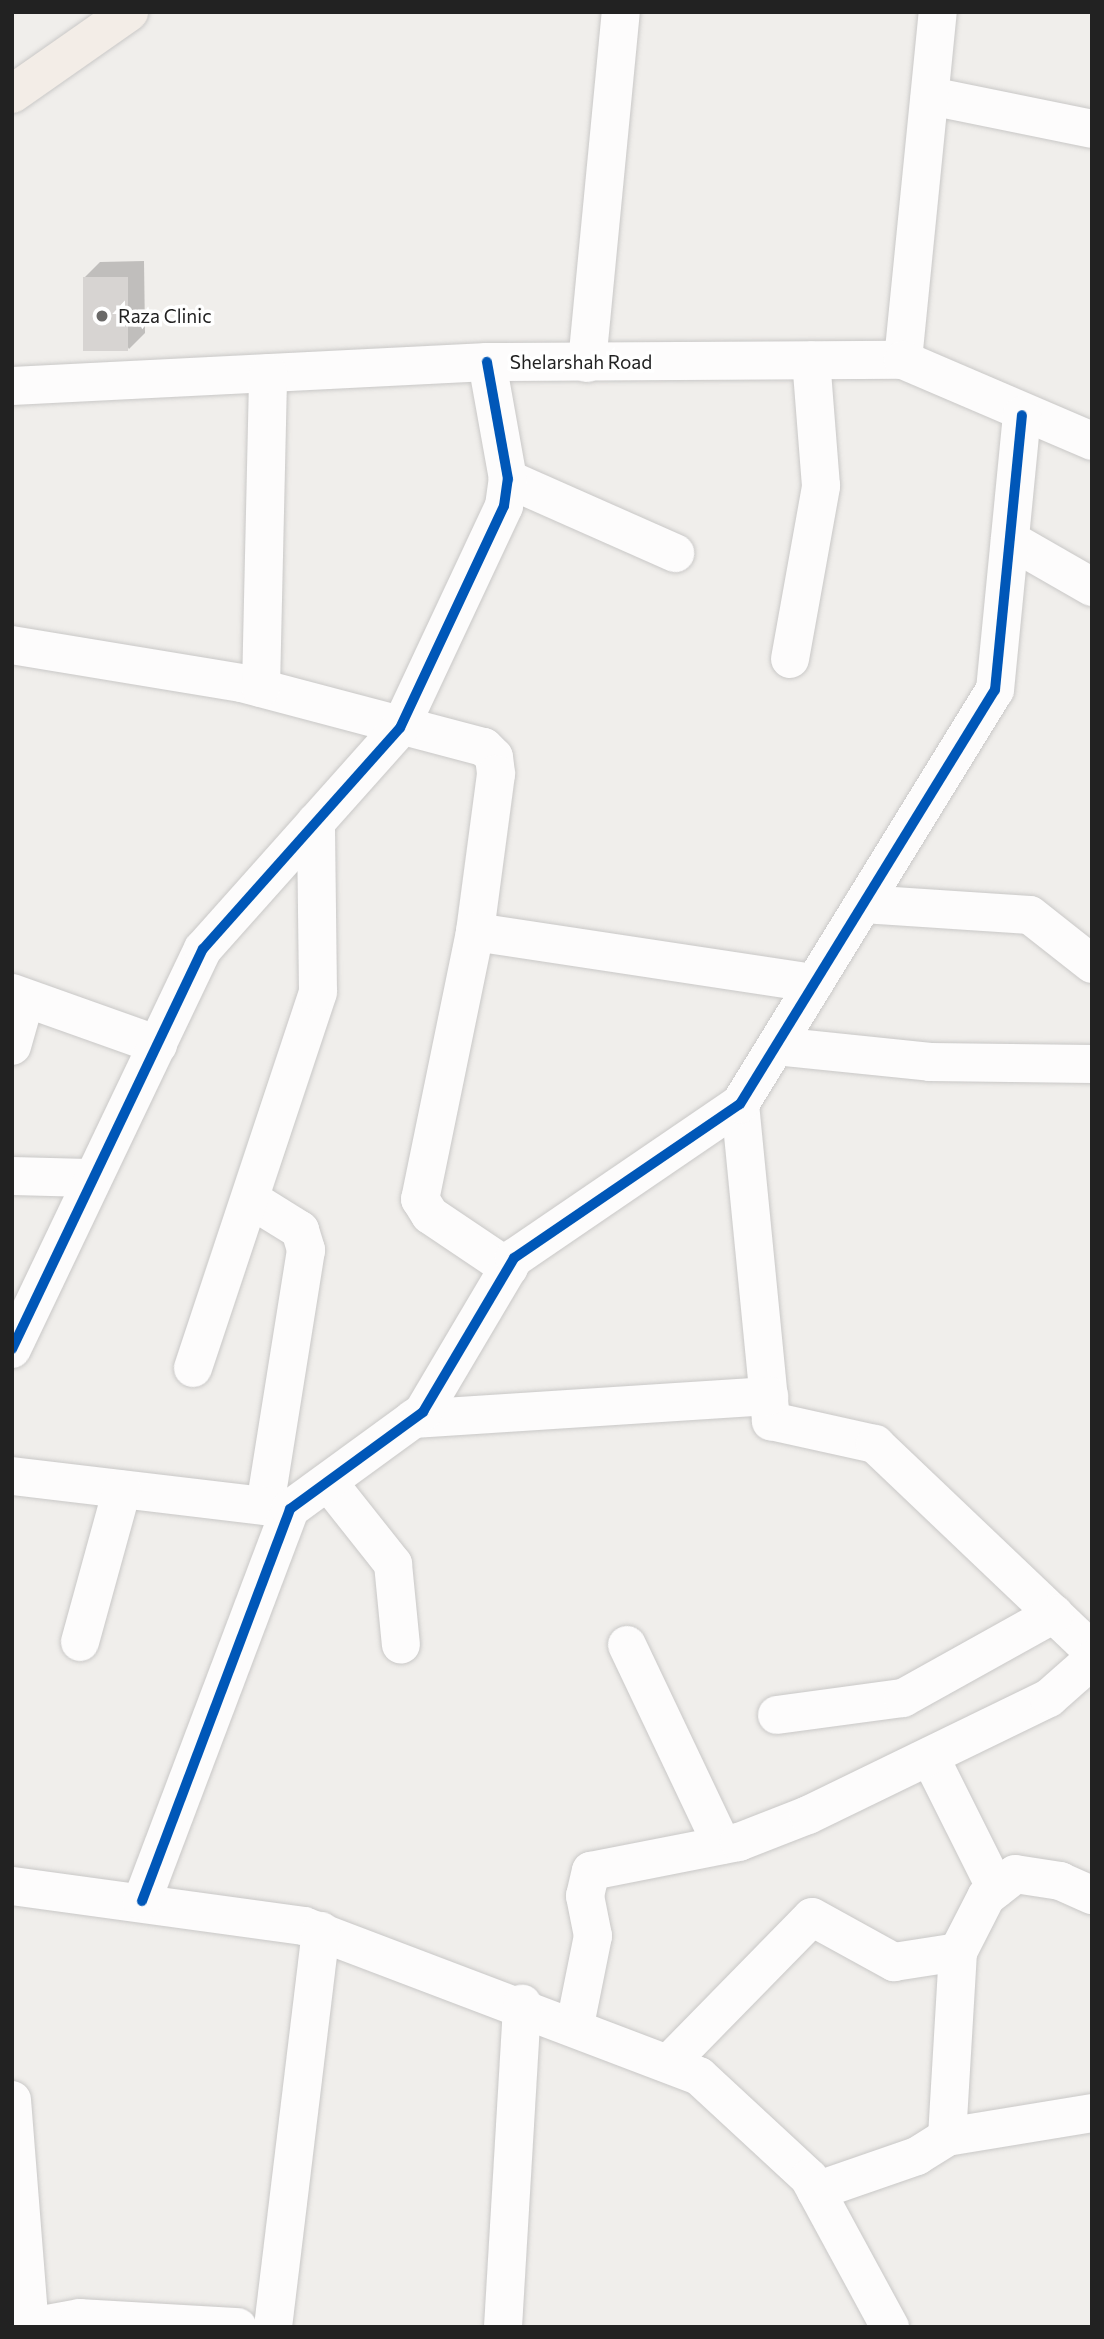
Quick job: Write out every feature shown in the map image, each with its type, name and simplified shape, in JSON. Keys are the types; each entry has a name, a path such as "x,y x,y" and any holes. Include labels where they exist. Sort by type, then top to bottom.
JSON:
{"main road":[{"path":"12,94 129,12"}],"street":[{"path":"587,363 621,12"},
{"path":"903,360 938,12"},
{"path":"930,96 1092,129"},
{"path":"790,659 821,486 811,360"},
{"name":"Shelarshah Road","path":"12,386 487,362 903,360 1022,415 1092,441"},
{"path":"12,1349 89,1178 158,1045 203,949 400,728 504,506 508,479 487,362"},
{"path":"261,688 268,373"},
{"path":"12,1476 277,1508 328,1482 413,1419 514,1258 740,1104 995,690 1022,415"},
{"path":"508,479 675,553"},
{"path":"1010,540 1092,587"},
{"path":"12,645 261,688 400,728 484,747 494,757 475,932 420,1199 430,1215 509,1268"},
{"path":"193,1368 318,992 316,822"},
{"path":"863,904 1030,915 1092,964"},
{"path":"475,932 814,983"},
{"path":"12,1046 18,996 158,1045"},
{"path":"776,1046 930,1062 1092,1064"},
{"path":"740,1104 771,1421 875,1444 1092,1651"},
{"path":"12,1176 89,1178"},
{"path":"142,1901 277,1508 306,1250 300,1230 250,1199"},
{"path":"413,1419 769,1396"},
{"path":"328,1482 393,1564 401,1645"},
{"path":"80,1642 122,1490"},
{"path":"777,1715 903,1698 1054,1614"},
{"path":"626,1645 722,1846"},
{"path":"575,2025 593,1936 586,1896 591,1871 722,1846 808,1815 931,1759 1049,1698 1092,1660"},
{"path":"931,1759 996,1889"},
{"path":"947,2137 958,1952 996,1889 1014,1874 1060,1881 1092,1895"},
{"path":"12,1886 142,1901 321,1931 522,2004 699,2076 816,2191 890,2327"},
{"path":"669,2063 812,1917 894,1962 958,1952"},
{"path":"273,2327 321,1931"},
{"path":"503,2327 522,2004"},
{"path":"12,2100 31,2327 80,2318 237,2327"},
{"path":"816,2191 917,2155 947,2137 1092,2113"}],"building":[{"path":"83,277 128,277 128,351 83,351"}],"cycle path":[{"path":"12,1349 203,949 400,728 504,506 508,479 487,362"},
{"path":"142,1901 290,1509 423,1412 514,1258 740,1104 995,690 1022,415"}],"place":[{"name":"Raza Clinic","path":"102,316"}]}
